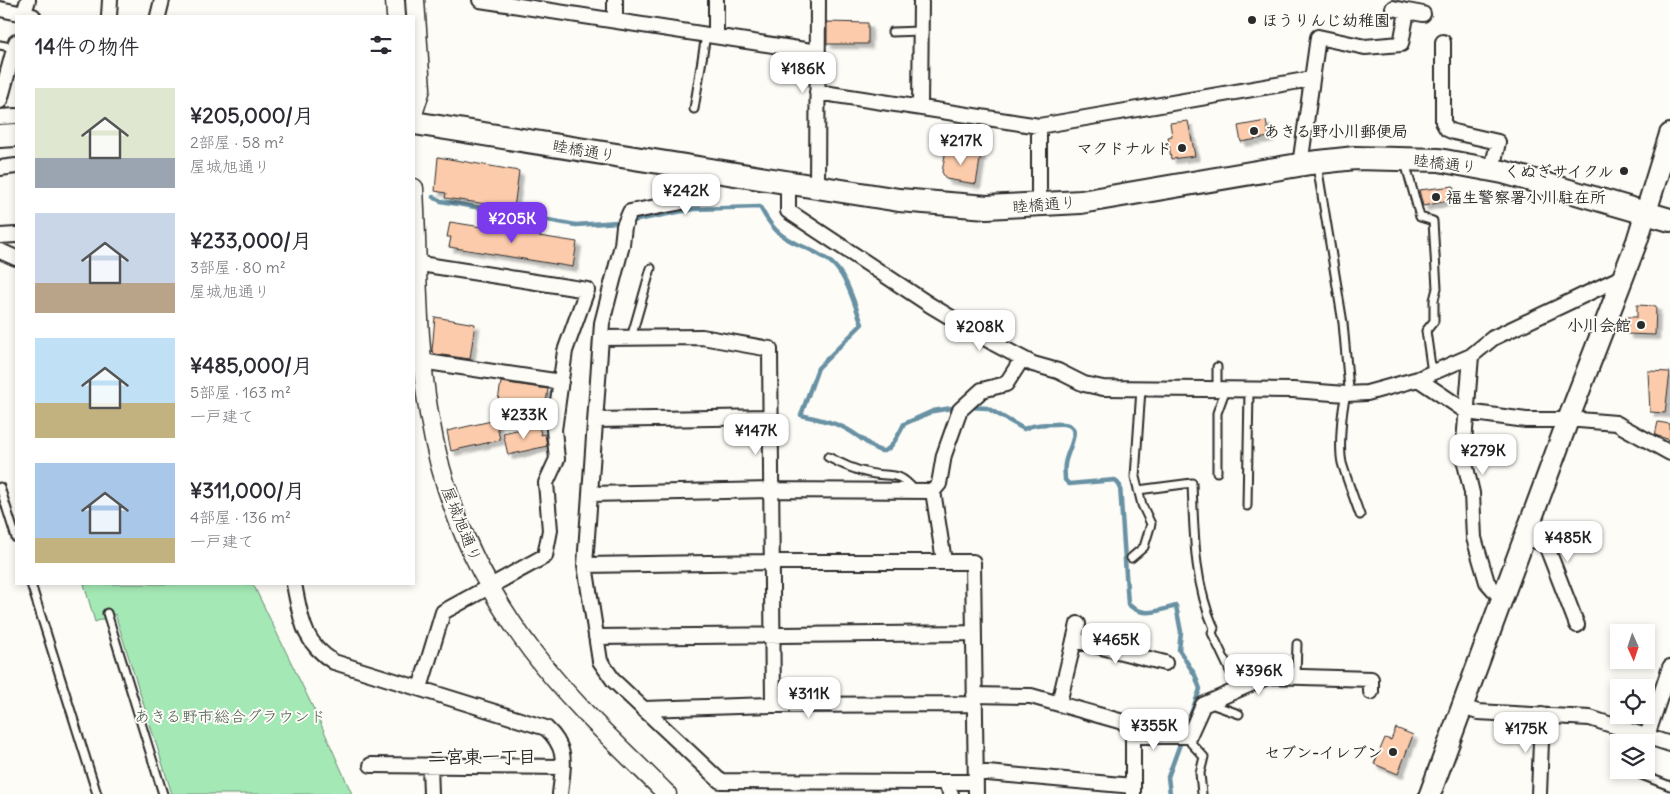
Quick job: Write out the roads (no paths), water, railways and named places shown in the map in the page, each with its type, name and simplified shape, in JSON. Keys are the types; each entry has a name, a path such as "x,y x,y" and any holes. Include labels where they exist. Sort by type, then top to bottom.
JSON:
{"main road":[{"name":"睦橋通り","path":"415,123 788,184 936,204 987,207 1039,205 1110,197 1355,158 1439,160 1492,170 1670,220"},
{"path":"1430,794 1524,536 1624,276 1646,214 1670,134"},
{"path":"0,136 15,135"},
{"path":"0,150 15,148"}],"street":[{"path":"27,15 28,0"},
{"path":"110,0 110,15"},
{"path":"158,15 162,0"},
{"path":"395,0 396,15"},
{"path":"415,0 421,89 415,108"},
{"path":"480,0 514,2 818,52"},
{"path":"615,0 615,20"},
{"path":"711,35 716,0"},
{"path":"817,188 818,0"},
{"path":"920,107 921,0"},
{"path":"1393,8 1423,14"},
{"path":"0,9 23,15"},
{"path":"1308,164 1311,80 1318,37 1365,47 1401,44 1408,11"},
{"path":"1443,42 1444,122 1447,129 1454,132 1498,142 1492,170"},
{"path":"0,99 15,45"},
{"path":"817,92 1039,126 1311,80"},
{"path":"0,117 15,116"},
{"path":"1039,126 1039,205"},
{"path":"0,168 15,166"},
{"path":"643,709 1031,696 1130,724 1133,736 1132,790 976,783 948,788 720,781 643,709 606,672 600,661 585,565 602,323 622,245 625,222 630,212 682,202 697,170"},
{"path":"788,184 788,211 930,306 1022,359 1058,371 1084,384 1102,388 1221,391 1293,390 1346,394 1367,393 1418,379 1471,356 1493,338 1624,276"},
{"name":"屋城旭通り","path":"415,226 418,360 444,480 467,543 490,587 516,630 551,674 665,793"},
{"path":"0,236 15,234"},
{"path":"0,251 15,258"},
{"path":"416,263 587,290 565,351 554,430 557,459 546,483 550,530 544,556 442,612 420,688"},
{"path":"602,338 702,337 770,349 773,705"},
{"path":"1471,356 1463,455 1472,493 1474,538 1487,582 1502,598"},
{"path":"590,494 771,490 933,491 939,484 944,455 964,406 982,390 1006,384 1022,359"},
{"path":"418,360 560,382"},
{"path":"1418,379 1467,412 1526,420 1568,420 1616,424 1670,453"},
{"path":"596,420 770,417"},
{"path":"933,491 944,561"},
{"path":"1524,536 1546,545 1577,625"},
{"path":"585,565 772,562 973,562 976,783"},
{"path":"294,585 303,628 311,643 321,654 334,662 546,728 561,746 563,767 560,794"},
{"path":"1059,703 1078,624"},
{"path":"596,637 974,633"},
{"path":"1074,640 1165,663"},
{"path":"1641,734 1670,667"},
{"path":"1133,736 1183,736 1203,706 1269,676 1371,679 1370,692"},
{"path":"1462,707 1478,712 1590,718 1632,734"},
{"path":"1539,794 1542,715"},
{"path":"1655,740 1670,744"},
{"path":"371,765 563,767"},
{"path":"430,765 431,794"}],"lane":[{"path":"892,32 920,31"},
{"path":"694,109 711,35"},
{"path":"0,45 15,45"},
{"path":"1404,158 1420,217 1433,221 1437,288 1434,300 1434,321 1426,331 1432,373"},
{"path":"1308,164 1343,323 1349,389 1346,394 1342,461 1360,515"},
{"path":"631,338 651,268"},
{"path":"1217,367 1221,391 1217,413 1217,472"},
{"path":"1131,558 1144,547 1150,524 1138,490 1135,465 1141,389"},
{"path":"1247,506 1249,391"},
{"path":"828,457 846,467 871,474 898,475 906,479 915,491"},
{"path":"1138,490 1192,483 1196,555 1206,609 1214,628 1212,633 1239,690"},
{"path":"0,487 15,535"},
{"path":"31,585 97,794"},
{"path":"106,613 163,794"},
{"path":"1296,677 1297,644"},
{"path":"1208,703 1239,714"},
{"path":"1183,736 1204,757 1200,773 1202,794"},
{"path":"1652,779 1670,786"}],"waterway":[{"path":"404,1 405,15"},
{"path":"433,197 441,201 576,225 632,221 693,209 760,207 775,229 783,236 817,253 835,266 849,289 862,324 818,368 801,415 839,425 880,451 886,450 891,446 904,424 933,411 958,407"},
{"path":"968,407 987,408 1024,429 1043,424 1065,424 1071,427 1074,431 1074,437 1065,464 1065,480 1069,484 1115,480 1120,486 1128,604 1139,611 1145,612 1176,606 1181,632 1179,650 1195,675 1200,689 1168,777 1170,794"}],"place":[{"name":"ほうりんじ幼稚園","path":"1252,20"},
{"name":"あきる野小川郵便局","path":"1254,131"},
{"name":"マクドナルド","path":"1182,148"},
{"name":"くぬぎサイクル","path":"1624,171"},
{"name":"福生警察署小川駐在所","path":"1436,197"},
{"name":"小川会館","path":"1641,325"},
{"name":"セブン-イレブン","path":"1393,752"}],"district":[{"name":"二宮東一丁目","path":"482,757"}],"park label":[{"name":"あきる野市総合グラウンド","path":"230,716"}]}
